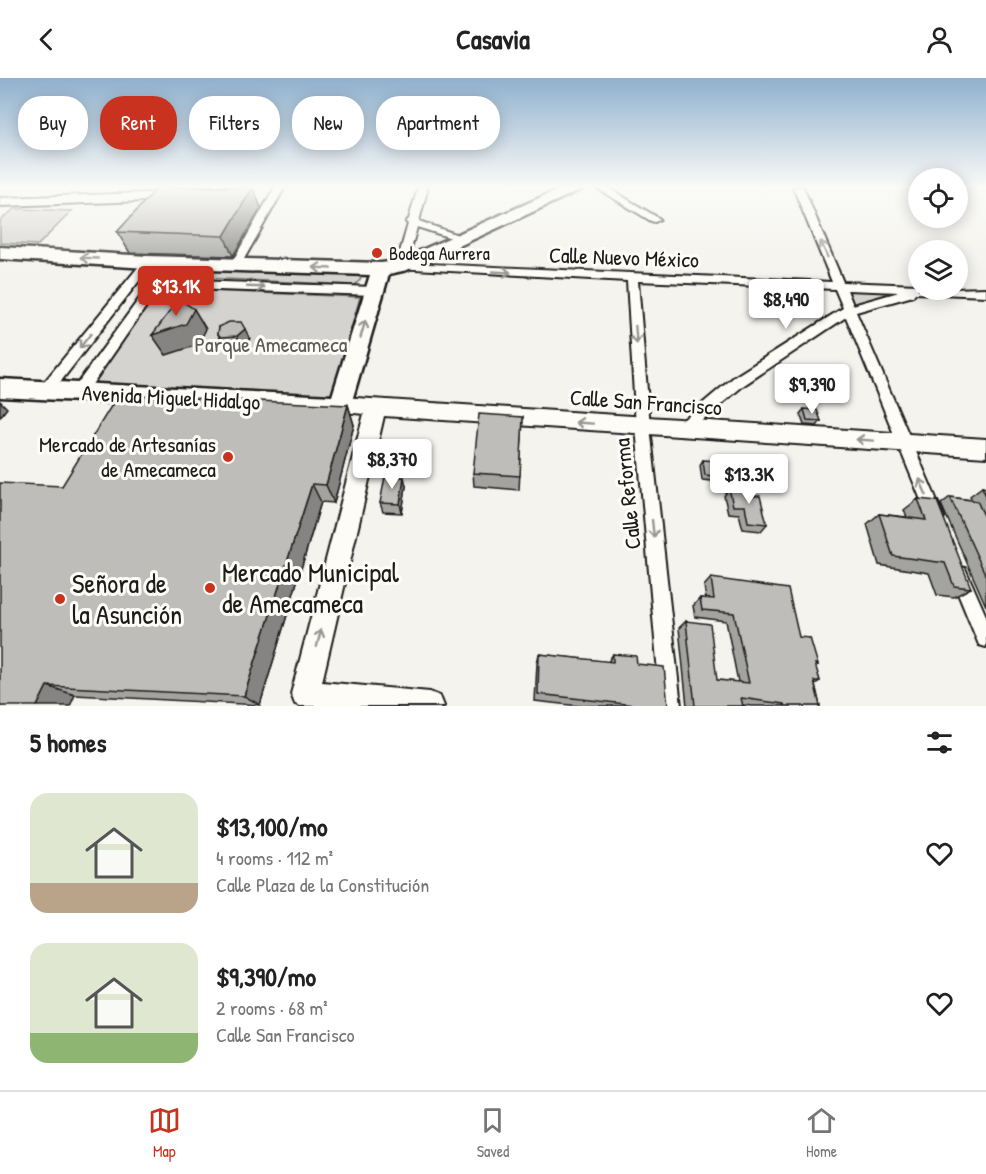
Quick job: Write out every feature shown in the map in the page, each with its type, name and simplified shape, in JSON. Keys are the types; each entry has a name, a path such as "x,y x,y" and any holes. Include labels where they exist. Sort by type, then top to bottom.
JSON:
{"main road":[{"path":"0,253 148,262 391,267 464,239 514,216"},
{"path":"341,405 374,291 391,267"},
{"name":"Avenida Miguel Hidalgo","path":"0,388 341,405"}],"street":[{"path":"236,264 263,216"},
{"path":"391,267 413,216"},
{"path":"650,216 655,219"},
{"path":"810,216 941,530"},
{"path":"411,222 464,239"},
{"path":"148,262 156,284"},
{"path":"46,390 148,262"},
{"name":"Calle Nuevo México","path":"391,267 908,288"},
{"name":"Calle Reforma","path":"632,277 643,427 671,706"},
{"path":"156,284 374,291"},
{"path":"79,392 156,284"},
{"name":"Calle Nuevo México","path":"968,291 986,292"},
{"path":"682,429 739,381 849,310 908,293"},
{"name":"Calle San Francisco","path":"341,405 643,427 986,448"},
{"path":"376,407 303,700 430,706"},
{"path":"954,562 986,638"}],"green space":[{"path":"5,216 67,216 38,245 0,243 0,221"},
{"path":"189,268 358,275 361,279 355,285 183,277"},
{"path":"847,288 908,290 908,292 853,306"},
{"name":"Parque Amecameca","path":"157,289 360,297 331,398 87,388"}],"building":[{"path":"131,216 236,216 224,236 117,232"},
{"path":"179,299 194,309 186,324 152,335"},
{"path":"229,322 241,322 245,329 237,336 221,337 218,334 219,327"},
{"path":"118,395 348,405 326,485 312,484 244,696 47,686 37,706 0,706 0,483 62,486"},
{"path":"804,409 817,410 821,421 807,420"},
{"path":"479,414 523,417 520,476 473,473"},
{"path":"703,460 721,461 724,477 705,475"},
{"path":"385,477 404,477 400,504 380,503"},
{"path":"729,488 749,490 750,496 760,496 767,524 748,522 745,506 733,506"},
{"path":"950,497 977,501 986,520 986,542 984,542 986,576"},
{"path":"918,499 937,501 971,588 954,586 945,563 893,556 879,514 926,520"},
{"path":"711,578 788,589 799,637 810,638 818,665 815,664 820,681 814,681 820,706 785,706 741,698 743,706 695,706 686,621 710,624 717,680 749,683 734,613 702,610 700,598 714,599"},
{"path":"539,654 613,662 613,654 636,656 637,664 664,667 668,706 643,706 538,694"}],"place":[{"name":"Bodega Aurrera","path":"377,253"},
{"name":"Mercado de Artesanías de Amecameca","path":"228,457"},
{"name":"Mercado Municipal de Amecameca","path":"210,588"},
{"name":"Señora de la Asunción","path":"60,599"}]}
